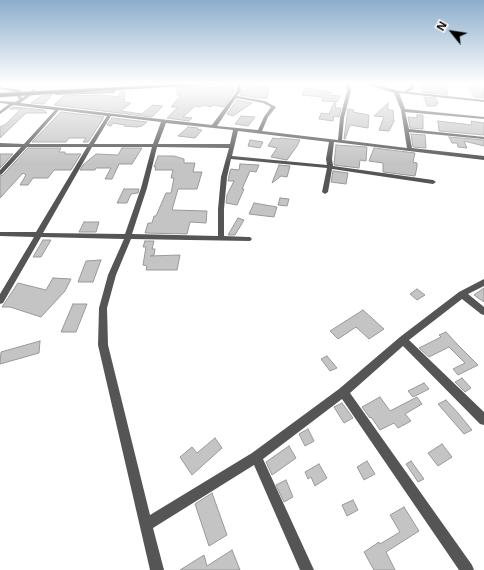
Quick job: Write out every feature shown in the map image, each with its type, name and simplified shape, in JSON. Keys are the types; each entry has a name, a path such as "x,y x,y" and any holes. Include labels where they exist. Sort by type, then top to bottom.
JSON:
{"street":[{"path":"0,173 57,111"},
{"path":"78,111 484,158"},
{"path":"214,126 226,111"},
{"path":"260,131 271,111"},
{"path":"340,140 344,111"},
{"path":"403,111 410,150"},
{"path":"409,111 484,118"},
{"path":"0,301 90,146 110,115"},
{"path":"157,570 103,345 103,308 112,276 128,237 144,188 155,146 164,121"},
{"path":"221,238 221,209 224,177 236,129"},
{"path":"406,130 484,138"},
{"path":"325,192 330,167 329,159 332,140"},
{"path":"0,145 231,146"},
{"path":"228,157 330,167 433,182"},
{"path":"0,234 248,239"},
{"path":"146,525 256,457 343,392 403,340 462,294 484,282"},
{"path":"462,294 484,312"},
{"path":"403,340 484,420"},
{"path":"343,392 467,570"},
{"path":"256,457 307,570"}],"building":[{"path":"19,111 45,111 47,113 26,113 0,138 0,127 6,124"},
{"path":"100,111 122,111 142,114 146,111 158,111 152,117"},
{"path":"174,111 190,111 183,117 192,118 189,121 167,118"},
{"path":"229,111 241,111 233,116 227,114"},
{"path":"331,111 340,111 339,117 334,116 333,121 319,119 321,113 329,114"},
{"path":"348,111 354,111 353,112 369,115 368,128 350,125 344,139"},
{"path":"380,111 393,111 394,121 389,131 379,130 384,117 374,116"},
{"path":"61,112 104,117 88,142 83,142 86,138 69,138 66,142 32,142"},
{"path":"417,115 423,115 423,129 410,128 408,117 417,118"},
{"path":"241,116 255,117 248,126 235,124"},
{"path":"112,118 147,122 142,126 137,127 113,123 111,126 107,125"},
{"path":"438,121 472,125 471,121 484,123 484,135 439,131"},
{"path":"188,127 202,130 195,138 178,136"},
{"path":"411,134 425,135 426,148 413,147"},
{"path":"449,137 484,140 484,146 464,141 467,148 458,147 457,143 452,143"},
{"path":"273,138 300,140 287,160 271,157 277,148 268,146"},
{"path":"250,140 263,142 260,148 248,146"},
{"path":"336,145 367,147 366,161 360,160 359,168 334,165"},
{"path":"28,148 61,148 59,152 65,152 65,154 81,154 71,170 54,170 48,178 33,178 28,185 20,185 26,175 23,173 0,198 0,176 3,175"},
{"path":"122,148 142,148 132,164 119,164 112,179 105,179 111,168 80,170 83,165 96,154 118,155"},
{"path":"374,148 415,153 413,162 417,163 417,167 415,176 383,172 383,163 369,161"},
{"path":"0,154 13,154 0,168"},
{"path":"158,156 174,156 184,159 184,163 195,163 193,172 202,172 197,189 178,189 172,210 207,211 206,223 190,222 187,234 145,233 148,223 152,223 166,193 171,193 174,178 171,178 173,170 155,170 156,167 154,167"},
{"path":"240,164 259,165 256,172 250,171 237,205 226,203 227,195 234,181 228,181 230,171 231,169 239,170"},
{"path":"279,165 290,166 287,177 281,176 272,183"},
{"path":"333,171 348,173 346,184 331,182"},
{"path":"124,189 139,189 138,193 131,194 127,203 117,203"},
{"path":"280,198 289,199 287,206 278,205"},
{"path":"254,203 277,207 274,217 249,214"},
{"path":"238,218 244,220 235,235 228,235"},
{"path":"84,222 99,222 96,232 79,232"},
{"path":"43,240 51,240 41,257 33,257"},
{"path":"145,241 154,241 152,249 155,249 154,255 150,256 180,255 177,270 146,270 147,266 143,265 146,247 143,247"},
{"path":"101,260 93,282 78,282 86,261"},
{"path":"53,278 71,279 65,291 41,317 10,307 2,307 18,283 46,290"},
{"path":"484,288 484,302 474,295"},
{"path":"417,289 425,295 417,300 410,294"},
{"path":"73,304 87,304 76,332 61,332"},
{"path":"363,310 384,329 369,339 356,327 338,339 330,331"},
{"path":"446,332 478,365 458,375 453,369 465,363 449,347 429,357 419,348 441,337 439,335"},
{"path":"40,341 39,353 0,364 1,352"},
{"path":"327,356 337,368 330,371 321,359"},
{"path":"462,378 471,388 465,392 455,382"},
{"path":"424,383 429,389 413,397 408,391"},
{"path":"380,397 390,411 417,397 422,404 405,414 411,421 398,428 394,423 380,430 362,407"},
{"path":"446,400 472,430 464,434 438,404"},
{"path":"342,403 353,418 344,423 334,407"},
{"path":"308,429 314,441 305,446 299,434"},
{"path":"215,438 222,448 192,475 180,457 192,447 197,453"},
{"path":"442,444 452,457 438,466 428,453"},
{"path":"289,446 296,458 272,475 266,462"},
{"path":"367,461 375,474 364,480 357,467"},
{"path":"411,461 424,479 418,482 406,464"},
{"path":"319,464 327,478 315,486 311,477 308,479 305,472"},
{"path":"286,480 293,497 284,502 276,485"},
{"path":"212,493 227,535 209,546 195,504"},
{"path":"353,500 358,510 347,516 342,505"},
{"path":"404,507 419,531 386,552 395,570 374,570 364,552 379,542 380,544 400,532 390,515"},
{"path":"232,550 240,570 180,570 204,555 207,566"}]}
